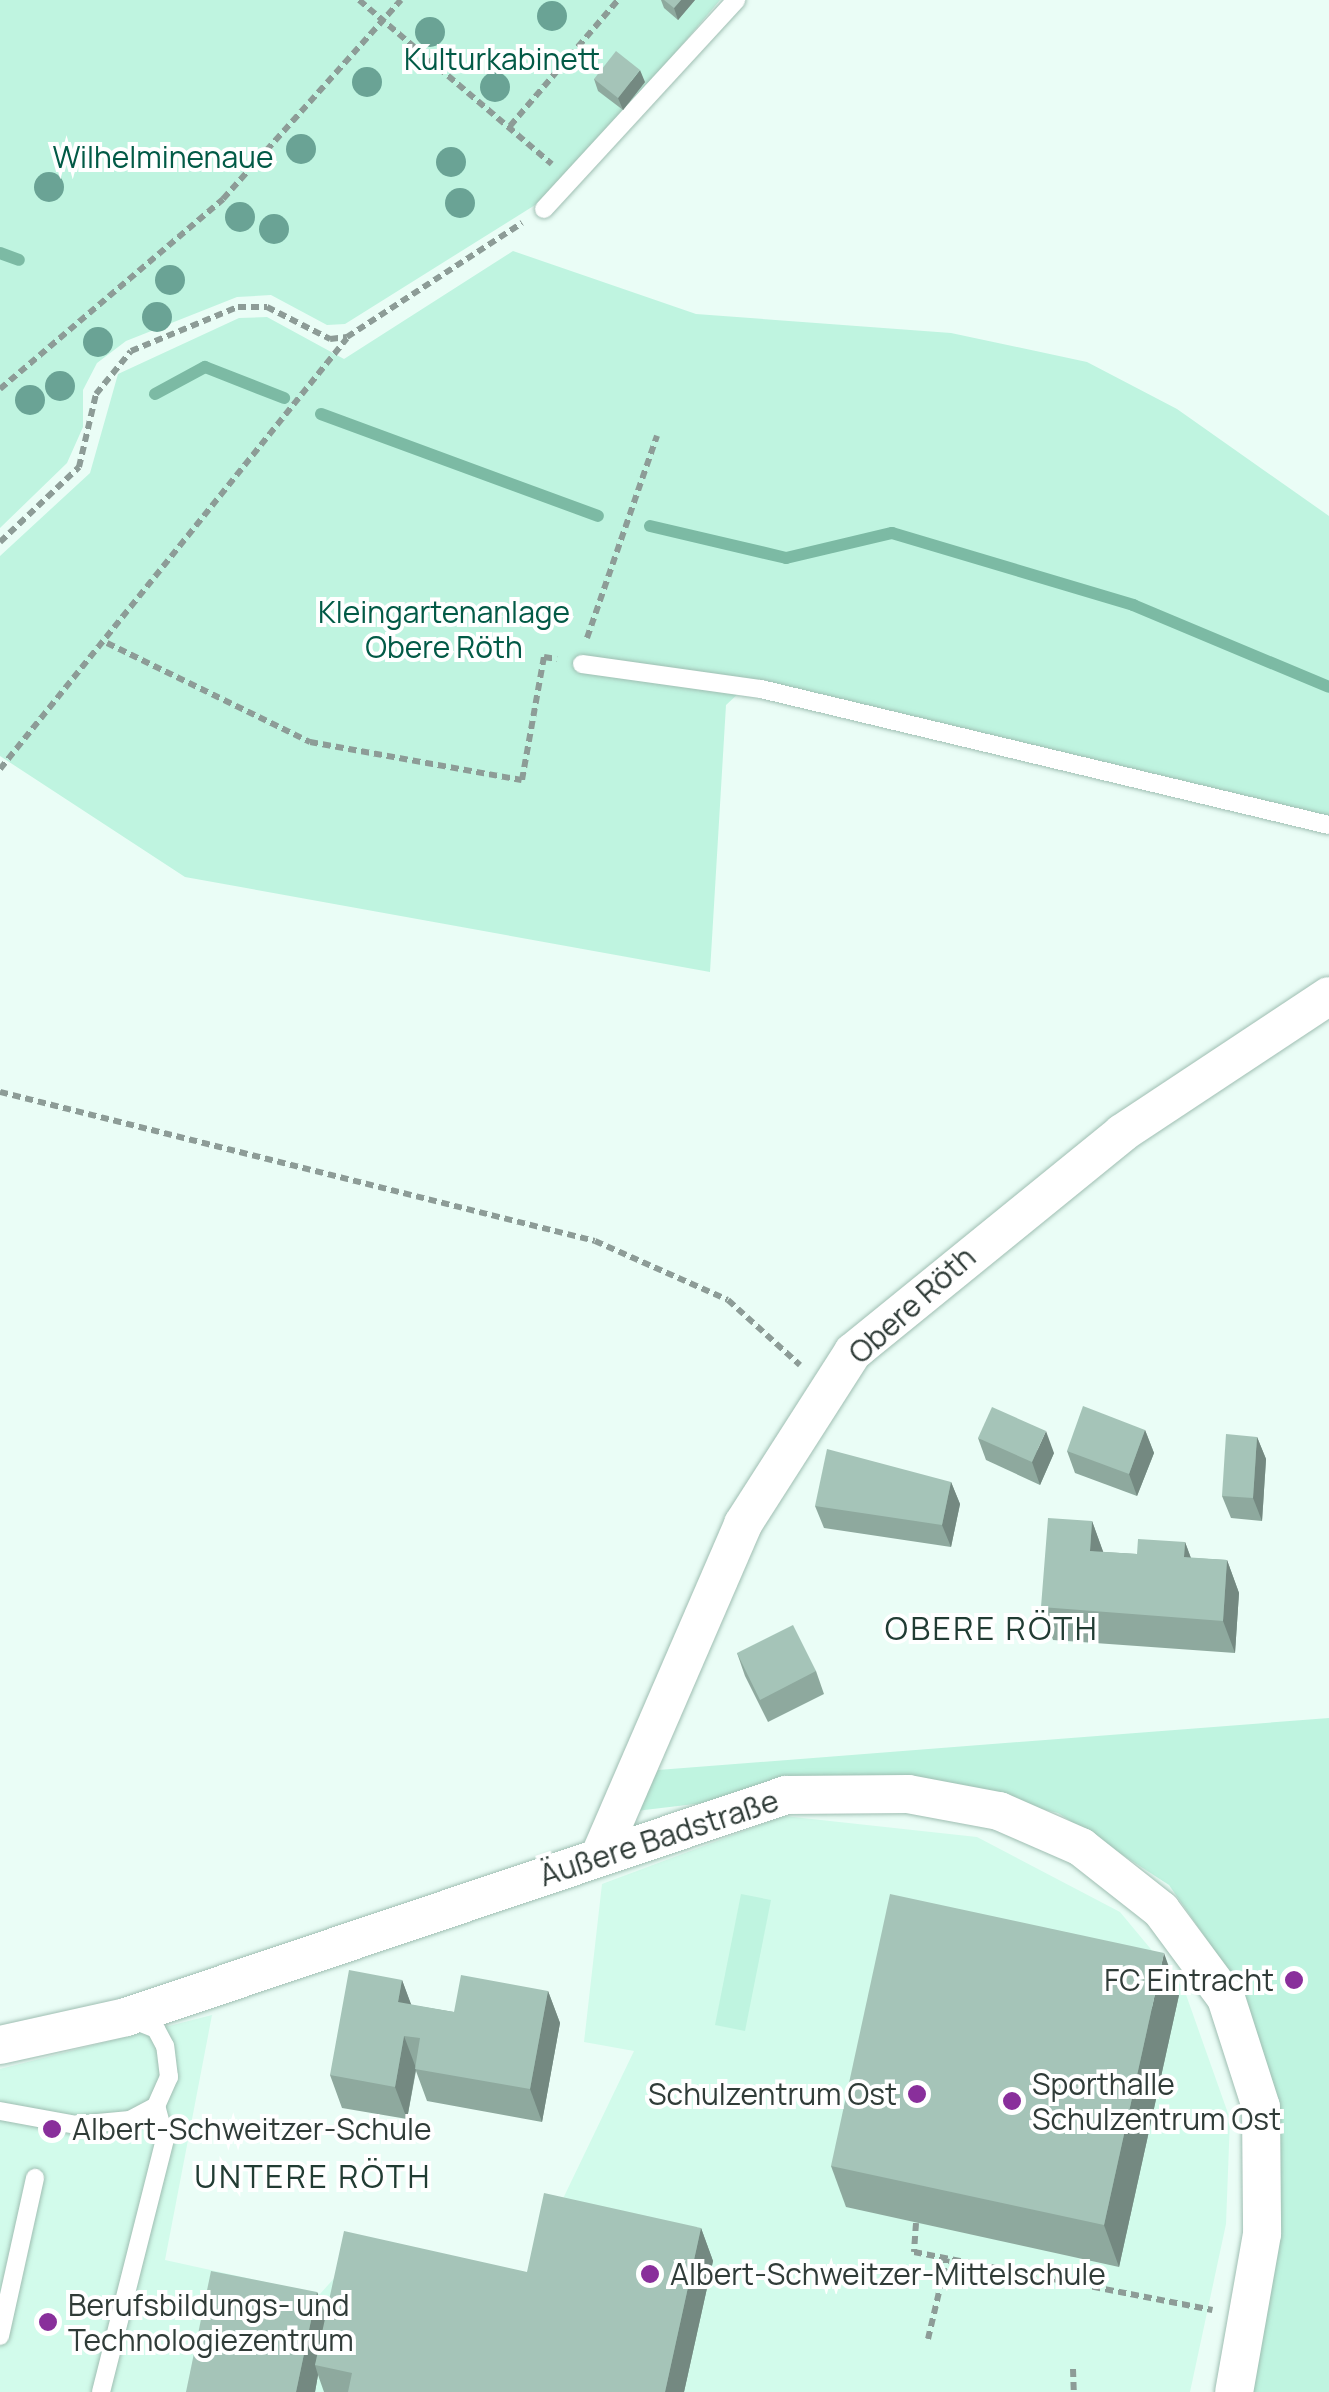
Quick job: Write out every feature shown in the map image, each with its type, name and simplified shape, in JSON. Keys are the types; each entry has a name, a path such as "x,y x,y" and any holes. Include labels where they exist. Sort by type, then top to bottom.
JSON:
{"street":[{"name":"Obere Röth","path":"600,1854 743,1524 827,1389 891,1315 1031,1204 1329,996"},
{"name":"Äußere Badstraße","path":"0,2045 126,2017 600,1854 786,1795 908,1794 999,1811 1081,1847 1161,1910 1226,1998 1261,2107 1262,2234 1234,2392"}],"lane":[{"path":"544,209 736,0"},
{"path":"582,664 761,689 1329,826"},
{"path":"0,2111 76,2125 130,2120 156,2106 169,2077 165,2046 156,2029 126,2017"},
{"path":"102,2392 165,2140 156,2106"},
{"path":"0,2336 36,2178"}],"path":[{"path":"359,0 572,182"},
{"path":"0,389 223,199 401,0"},
{"path":"510,126 618,0"},
{"path":"0,769 107,643 348,337 544,209"},
{"path":"0,542 79,467 96,394 130,352 238,307 267,307 330,339 348,337"},
{"path":"107,643 310,742 522,780 544,657 582,664 656,436"},
{"path":"0,1092 595,1242 728,1300 827,1389"},
{"path":"916,2223 914,2252 1229,2313"},
{"path":"928,2339 947,2258"},
{"path":"1072,2369 1074,2392"}],"shaded area":[{"name":"Schulzentrum Ost","path":"784,1816 977,1837 1120,1912 1184,1989 1230,2119 1226,2224 1190,2392 0,2392 0,2069 212,2015 165,2260 320,2294 356,2254 520,2288 634,2051 584,2042 602,1884"}],"green space":[{"name":"Wilhelminenaue","path":"0,0 720,0 559,190 345,324 327,325 271,295 237,297 126,341 97,363 83,390 83,427 67,463 0,528"},
{"name":"Kleingartenanlage Obere Röth","path":"513,251 696,314 951,333 1087,362 1177,409 1329,516 1329,816 753,680 726,705 710,972 185,877 0,756 0,556 90,473 118,374 239,318 267,317 344,359"},
{"path":"1329,1718 1329,2392 1234,2392 1262,2234 1228,1970 1169,1885 1058,1813 915,1778 636,1811 645,1771"},
{"path":"741,1894 771,1900 745,2031 715,2025"}],"building":[{"path":"664,0 681,0 674,8"},
{"path":"616,51 640,70 618,98 594,79"},
{"path":"1083,1406 1145,1430 1129,1474 1067,1451"},
{"path":"992,1407 1046,1431 1032,1462 978,1438"},
{"path":"1226,1434 1257,1437 1253,1498 1222,1496"},
{"path":"827,1449 951,1482 942,1525 815,1506"},
{"path":"1048,1518 1092,1521 1090,1551 1137,1554 1138,1539 1185,1542 1184,1557 1227,1560 1223,1621 1041,1607"},
{"path":"793,1625 816,1671 760,1700 737,1653"},
{"name":"Sporthalle Schulzentrum Ost","path":"890,1894 1164,1953 1104,2225 831,2166"},
{"path":"349,1970 402,1980 398,2002 454,2012 461,1975 548,1991 530,2089 415,2069 420,2038 404,2036 395,2087 330,2075"},
{"path":"544,2193 701,2228 665,2392 348,2392 352,2373 315,2365 344,2231 527,2272"},
{"path":"211,2271 317,2292 296,2392 186,2392"}],"waterway":[{"path":"0,253 19,260"},
{"path":"155,394 205,367 284,398"},
{"path":"321,414 598,516"},
{"path":"650,526 786,558 892,533 1133,605 1329,687"}],"place":[{"name":"FC Eintracht","path":"1294,1980"},
{"name":"Schulzentrum Ost","path":"917,2094"},
{"name":"Sporthalle Schulzentrum Ost","path":"1012,2101"},
{"name":"Albert-Schweitzer-Schule","path":"52,2129"},
{"name":"Albert-Schweitzer-Mittelschule","path":"650,2274"},
{"name":"Berufsbildungs- und Technologiezentrum","path":"48,2322"}],"district":[{"name":"OBERE RÖTH","path":"992,1628"},
{"name":"UNTERE RÖTH","path":"313,2176"}],"park label":[{"name":"Kulturkabinett","path":"502,59"}]}
